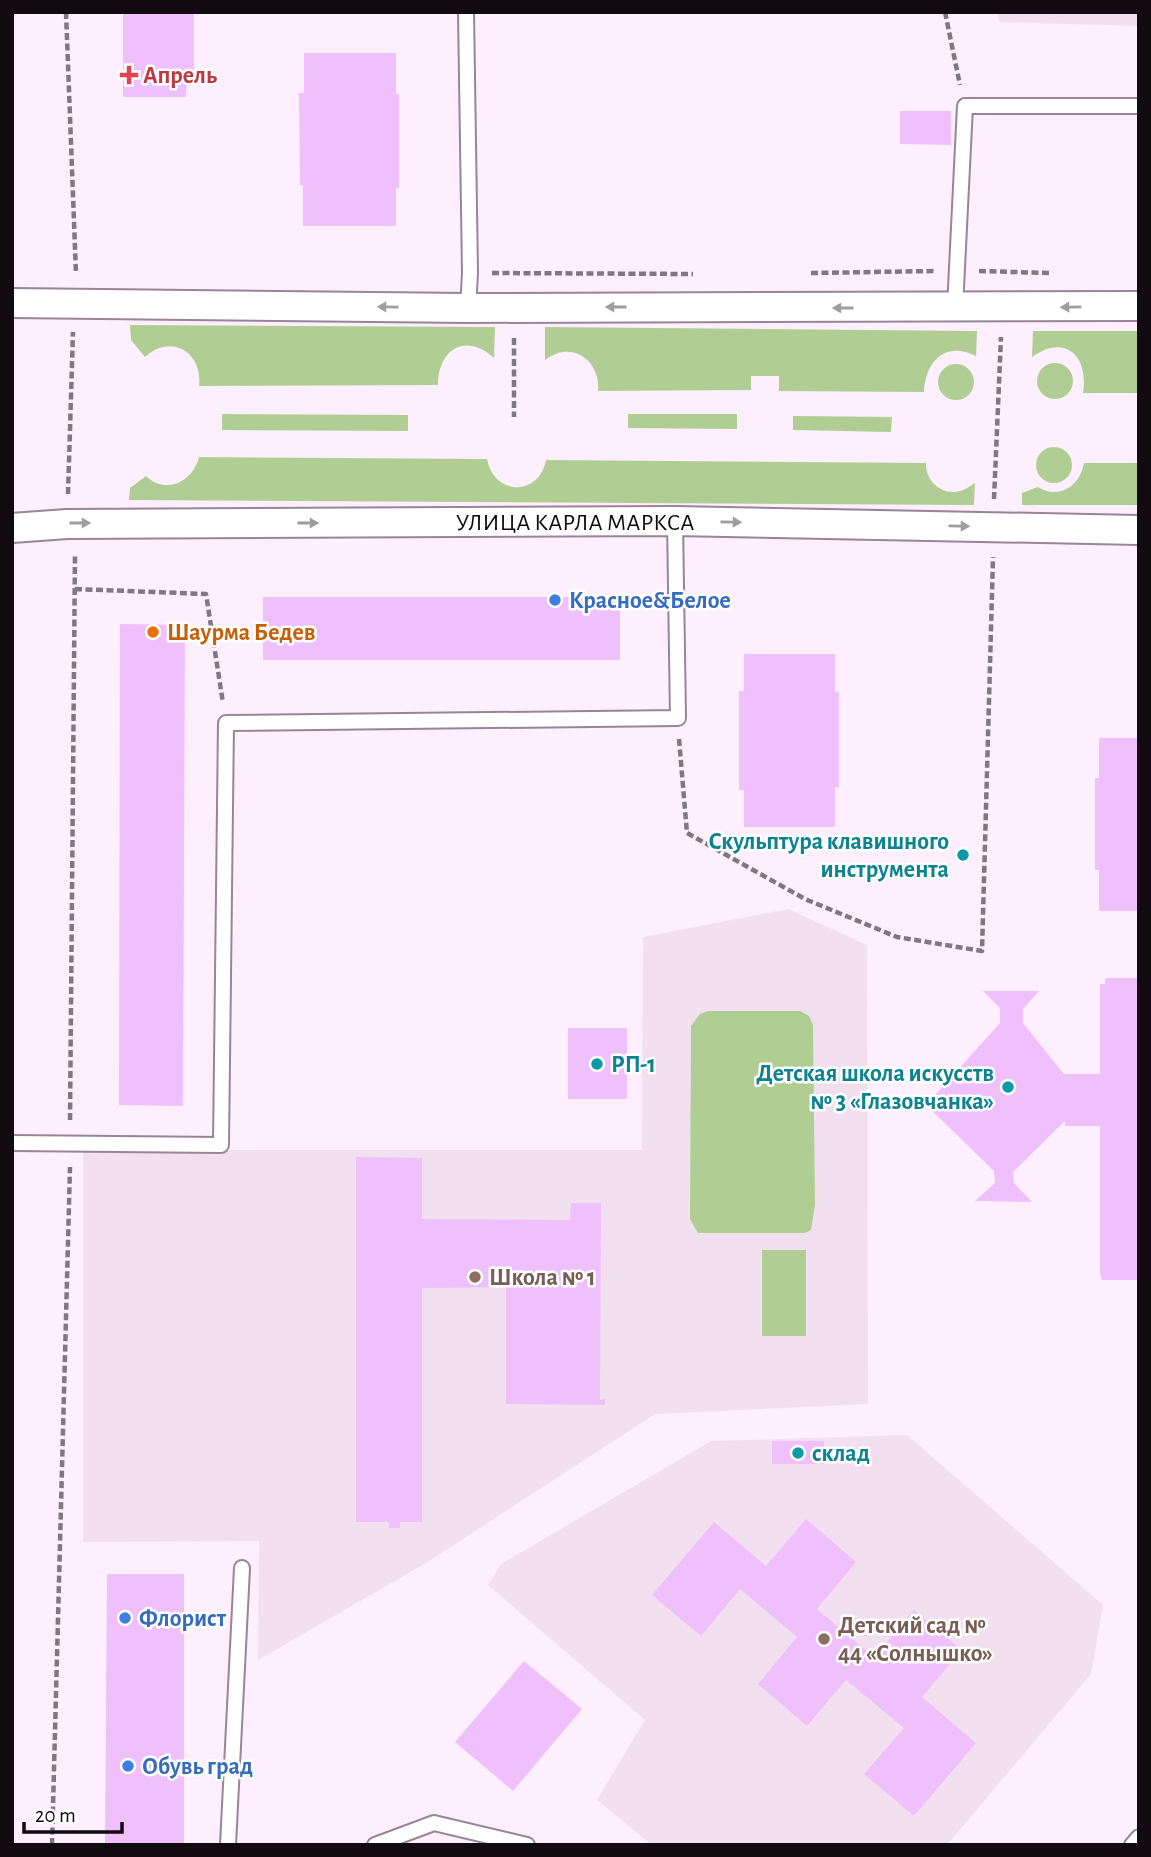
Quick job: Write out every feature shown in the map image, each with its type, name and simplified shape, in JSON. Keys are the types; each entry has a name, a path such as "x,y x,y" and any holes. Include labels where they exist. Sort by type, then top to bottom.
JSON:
{"street":[{"path":"12,303 468,308 1139,306"},
{"name":"УЛИЦА КАРЛА МАРКСА","path":"12,528 67,523 674,521 1139,530"}],"lane":[{"path":"466,12 470,274 468,308"},
{"path":"955,308 965,106 1139,106"},
{"path":"12,1143 220,1145 226,723 678,718 674,521"},
{"path":"228,1845 242,1568"},
{"path":"374,1845 435,1824 527,1845"},
{"path":"1132,1845 1139,1837"}],"path":[{"path":"52,1845 70,1144 75,589 75,551 67,523 73,303 76,283 66,12"},
{"path":"945,12 965,106"},
{"path":"514,307 514,417"},
{"path":"678,718 687,833 805,899 897,937 982,951 992,527 1003,308"},
{"path":"75,589 206,594 226,723"}],"shaded area":[{"path":"997,12 1139,12 1139,26 999,22"},
{"name":"Школа № 1","path":"788,909 867,945 868,1404 655,1414 426,1563 258,1660 259,1541 83,1542 83,1150 642,1150 643,937"},
{"name":"Детский сад № 44 «Солнышко»","path":"907,1435 1103,1605 1091,1674 947,1845 652,1845 597,1800 645,1720 488,1585 501,1564 711,1441"}],"green space":[{"path":"130,325 495,327 494,358 473,346 456,348 443,362 438,385 199,386 199,374 191,356 175,347 165,347 145,357 131,340"},
{"path":"545,327 977,331 976,356 965,352 946,352 928,371 924,392 779,391 779,376 751,376 751,390 598,391 595,371 583,356 565,352 545,360"},
{"path":"1033,331 1139,331 1139,393 1083,393 1084,380 1078,359 1072,352 1055,347 1032,357"},
{"path":"1055,363 1068,368 1073,381 1068,394 1055,399 1042,394 1037,381 1042,368"},
{"path":"956,364 969,369 974,382 969,395 956,400 943,395 938,382 943,369"},
{"path":"222,414 408,415 408,431 222,430"},
{"path":"628,414 737,414 737,429 628,428"},
{"path":"793,416 892,417 891,432 793,430"},
{"path":"1054,447 1067,452 1072,465 1067,478 1054,483 1041,478 1036,465 1041,452"},
{"path":"199,457 487,459 498,480 516,487 535,481 546,460 926,463 928,476 941,489 960,491 975,483 974,505 129,500 130,488 146,476 162,485 178,483 191,473"},
{"path":"1084,463 1139,463 1139,505 1022,505 1022,493 1038,487 1046,491 1061,491 1073,484"},
{"path":"708,1011 800,1011 809,1016 813,1025 815,1205 811,1230 805,1233 698,1233 690,1219 691,1026 700,1014"},
{"path":"762,1250 806,1250 806,1336 762,1336"}],"building":[{"path":"123,12 194,12 194,75 187,75 186,97 123,97"},
{"path":"304,53 396,53 399,188 396,188 396,226 303,226 299,93 304,93"},
{"path":"900,111 951,111 951,145 900,144"},
{"path":"263,597 620,597 620,660 263,660"},
{"path":"120,624 185,625 183,1106 119,1105"},
{"path":"744,654 835,654 835,692 839,692 839,788 835,787 835,827 744,827 744,790 739,790 739,691 744,691"},
{"path":"1099,738 1139,738 1139,911 1099,911 1099,870 1095,870 1095,778 1099,778"},
{"path":"1105,978 1139,978 1139,1280 1102,1280 1100,1126 1065,1126 1065,1121 1013,1172 1014,1183 1032,1202 975,1201 995,1183 994,1171 926,1105 1000,1023 1000,1008 983,991 1039,991 1023,1009 1023,1023 1064,1074 1100,1074 1100,984 1105,984"},
{"name":"РП-1","path":"568,1028 627,1028 627,1099 568,1099"},
{"path":"356,1157 422,1158 422,1219 570,1220 571,1203 601,1203 600,1400 605,1399 605,1405 506,1404 506,1287 422,1288 422,1522 400,1522 400,1528 389,1528 389,1522 356,1522"},
{"name":"склад","path":"772,1441 824,1441 824,1464 772,1464"},
{"path":"806,1519 856,1562 817,1609 874,1657 914,1610 962,1650 922,1697 976,1743 914,1816 864,1774 904,1728 846,1680 807,1726 758,1684 797,1637 740,1589 701,1636 652,1595 714,1522 766,1566"},
{"path":"107,1574 184,1574 184,1845 105,1845"},
{"path":"524,1661 582,1709 513,1791 455,1742"}],"place":[{"name":"Апрель","path":"129,75"},
{"name":"Красное&Белое","path":"555,600"},
{"name":"Шаурма Бедев","path":"153,632"},
{"name":"Скульптура клавишного инструмента","path":"963,855"},
{"name":"РП-1","path":"597,1064"},
{"name":"Детская школа искусств № 3 «Глазовчанка»","path":"1008,1087"},
{"name":"Школа № 1","path":"475,1277"},
{"name":"склад","path":"798,1453"},
{"name":"Флорист","path":"125,1618"},
{"name":"Детский сад № 44 «Солнышко»","path":"824,1639"},
{"name":"Обувь град","path":"128,1766"}]}
